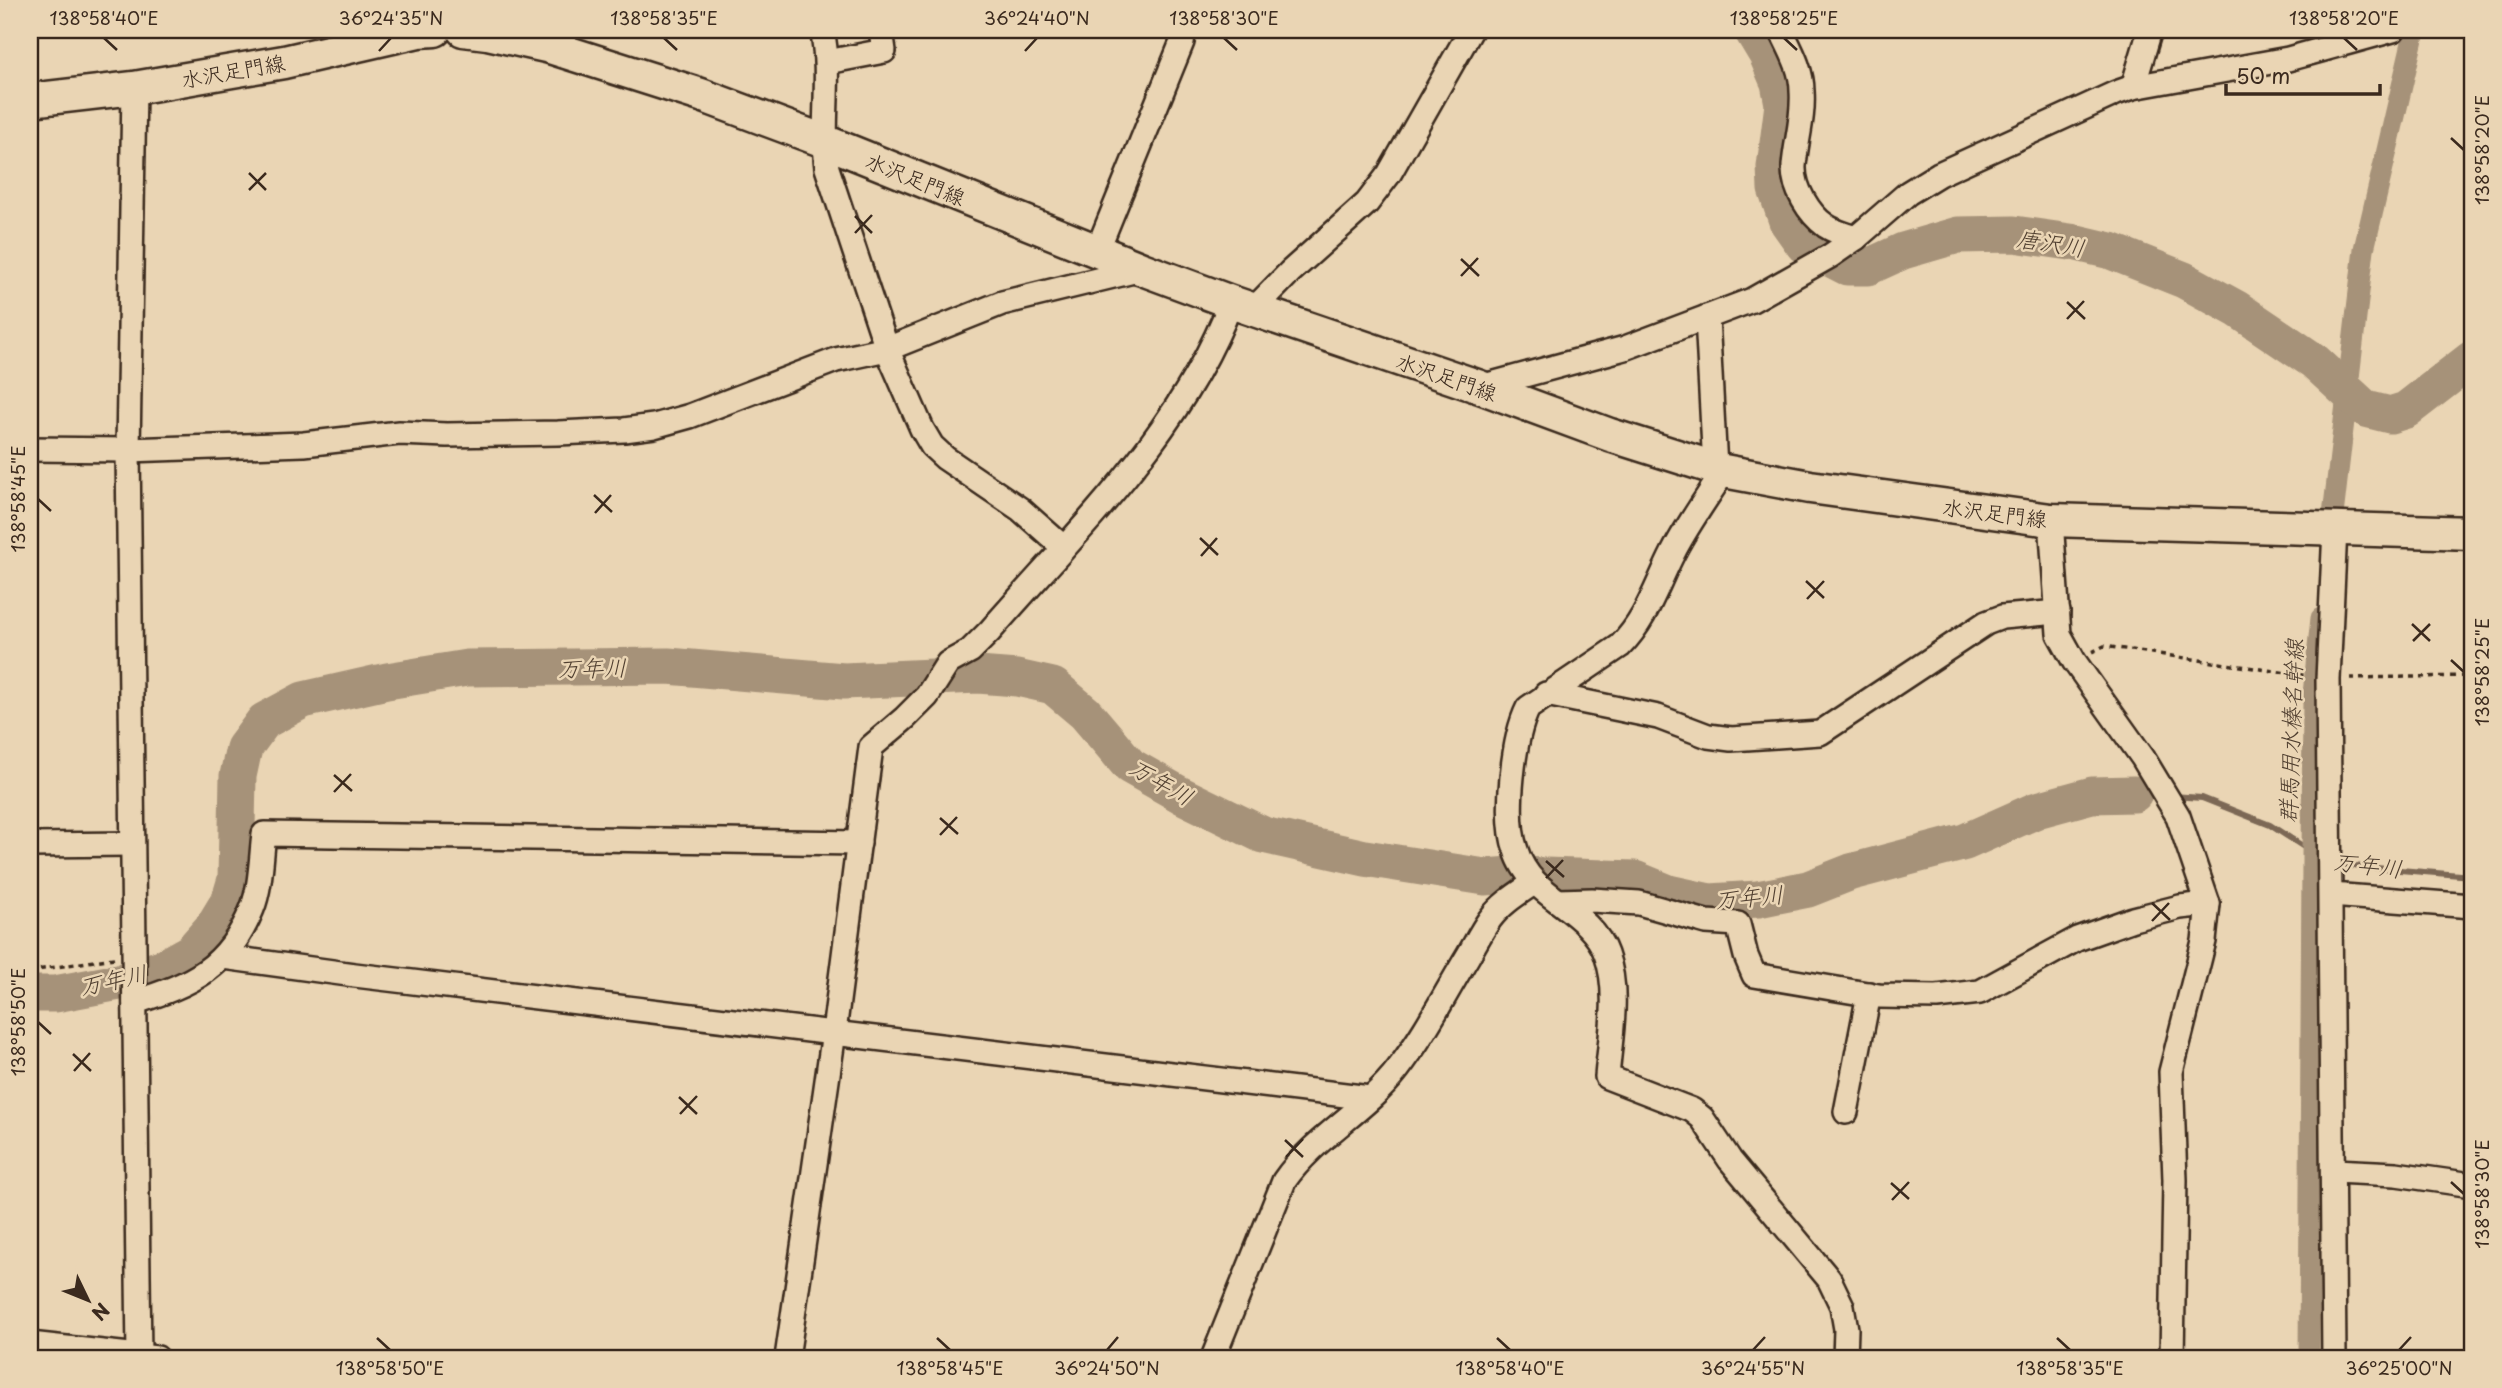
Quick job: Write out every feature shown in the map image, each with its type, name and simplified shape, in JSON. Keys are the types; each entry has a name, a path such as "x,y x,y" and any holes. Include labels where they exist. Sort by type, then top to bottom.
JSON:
{"main road":[{"name":"水沢足門線","path":"30,100 134,88 284,62 419,31 435,30"},
{"name":"水沢足門線","path":"483,30 550,47 650,79 824,141 1142,270 1610,435 1720,469 1810,487 2051,520 2472,534"}],"street":[{"path":"822,30 827,62 828,110 824,141 827,168 887,349 922,429 932,446 945,458 1020,509 1063,547"},
{"path":"827,62 884,51 881,30"},
{"path":"1097,251 1182,41 1184,30"},
{"path":"787,1358 834,1032 871,747 927,696 948,663 970,652 990,631 1144,454 1194,379 1221,329 1242,306 1290,272 1367,203 1389,174 1471,30"},
{"path":"1781,30 1797,64 1802,88 1802,114 1794,169 1798,190 1810,210 1826,226 1854,241"},
{"path":"2133,87 2150,30"},
{"path":"1480,387 1625,348 1752,300 1854,241 1908,193 1938,174 2133,87 2288,59 2393,30"},
{"path":"30,1344 145,1358 134,956 128,450 134,88"},
{"path":"30,449 128,450 304,444 399,433 558,433 654,426 690,416 836,360 887,349 1002,303 1142,270"},
{"path":"1707,317 1720,469 1673,552 1645,615 1633,633 1620,646 1528,708 1520,724 1513,763 1511,830 1516,851 1535,882 1589,929 1605,952 1612,974 1613,1004 1607,1077 1692,1110 1702,1118 1730,1160 1829,1279 1842,1306 1846,1329 1845,1358"},
{"path":"2051,520 2059,634 2074,661 2159,782 2174,810 2201,878 2208,904 2204,941 2172,1072 2175,1180 2172,1358"},
{"path":"2334,1358 2328,679 2335,529"},
{"path":"1546,694 1649,715 1708,736 1731,739 1820,733 1986,623 2002,617 2058,612"},
{"path":"135,1002 173,990 202,976 223,957 253,908 264,834 859,843"},
{"path":"30,845 132,844"},
{"path":"1213,1358 1284,1181 1312,1146 1370,1098 1396,1071 1418,1040 1490,919 1507,901 1535,882"},
{"path":"2330,885 2472,906"},
{"path":"1558,901 1592,900 1639,904 1706,922 1738,924 1754,975 1868,994 1937,997 1980,992 2077,939 2133,919 2179,907 2208,904"},
{"path":"223,957 1370,1098"},
{"path":"1846,1112 1868,994"},
{"path":"2334,1171 2396,1174 2472,1185"}],"path":[{"path":"2074,661 2104,646 2328,679 2472,676"},
{"path":"30,971 134,956"}],"waterway":[{"name":"唐沢川","path":"1752,30 1779,83 1783,104 1775,167 1776,189 1787,221 1804,245 1847,267 1868,267 1903,251 1958,235 2014,234 2111,251 2184,280 2237,309 2314,361 2366,409 2390,415 2406,410 2472,359"},
{"name":"群馬用水榛名幹線","path":"2330,541 2364,249 2415,30"},
{"name":"群馬用水榛名幹線","path":"2309,1358 2313,694 2321,618"},
{"name":"万年川","path":"30,994 55,994 119,982 164,967 191,952 213,927 230,899 236,879 238,776 244,748 264,721 303,700 387,681 467,668 668,666 844,681 978,675 1017,678 1053,686 1085,713 1130,766 1181,795 1263,835 1365,858 1485,877 1512,875 1635,879 1669,893 1710,902 1758,899 1808,889 1851,872 1965,842 2037,810 2092,795 2134,794"},
{"name":"万年川","path":"2134,794 2158,795"},
{"name":"万年川","path":"2172,796 2202,798 2270,825 2324,860"},
{"name":"万年川","path":"2335,862 2352,866 2472,876"}]}
